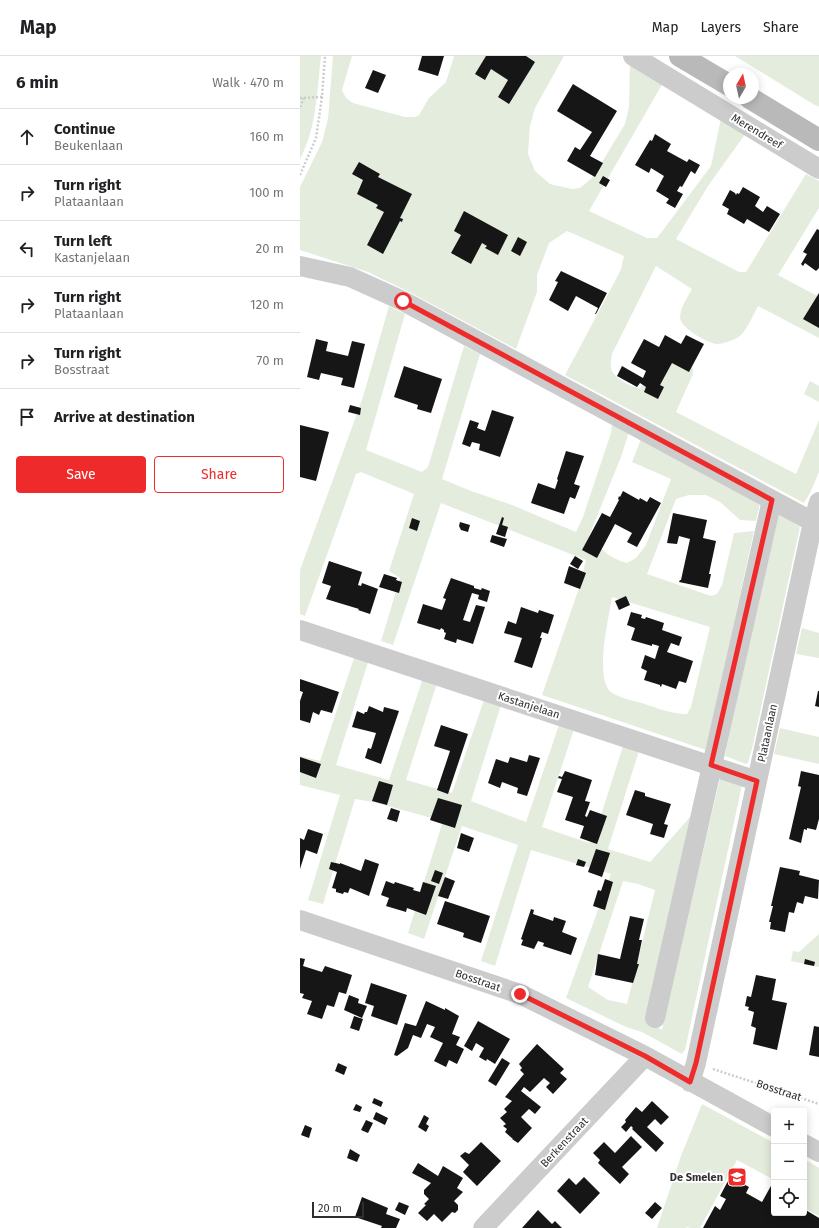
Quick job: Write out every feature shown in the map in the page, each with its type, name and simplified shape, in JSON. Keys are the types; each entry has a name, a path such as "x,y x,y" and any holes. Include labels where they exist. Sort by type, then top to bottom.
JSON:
{"street":[{"name":"Merendreef","path":"633,56 819,169"},
{"path":"680,56 723,81"},
{"path":"759,103 819,140"},
{"path":"300,266 350,277 403,301 813,522"},
{"path":"655,1018 772,500"},
{"name":"Plataanlaan","path":"693,1072 813,522 819,502"},
{"name":"Kastanjelaan","path":"300,630 757,781"},
{"name":"Bosstraat","path":"300,920 520,994 645,1056 693,1072 771,1125"},
{"name":"Berkenstraat","path":"483,1228 645,1056"},
{"path":"807,1146 819,1152"}],"path":[{"path":"300,175 316,138 326,56"},
{"path":"300,98 322,97"},
{"path":"300,107 304,98"},
{"name":"Bosstraat","path":"693,1072 819,1104"}],"green space":[{"path":"300,56 321,56 313,122 306,147 300,159"},
{"path":"333,56 352,56 342,90 346,98 353,103 405,117 415,117 419,115 429,98 446,82 454,56 564,56 535,108 530,126 528,154 535,171 550,184 572,189 580,188 593,177 625,124 629,107 630,62 663,83 589,211 647,238 657,238 711,166 721,118 746,133 708,186 676,239 739,272 746,272 806,174 819,181 819,208 778,275 819,297 819,338 758,306 740,336 729,342 720,344 707,341 695,334 681,322 680,314 682,307 692,289 656,266 612,354 611,362 612,371 617,377 629,385 640,388 664,357 691,366 693,369 693,374 676,412 796,474 819,420 819,472 804,503 565,375 621,269 624,256 567,231 549,243 537,275 537,292 516,349 368,272 300,250 300,187 322,142 328,119"},
{"path":"735,56 819,56 819,107 759,71 759,68 754,68"},
{"path":"389,306 405,314 366,450 422,472 428,467 464,346 480,354 442,479 512,505 576,532 583,517 611,433 612,424 629,432 621,457 589,536 610,556 627,563 636,558 646,545 671,479 632,462 641,439 760,503 756,521 740,520 720,502 706,495 689,495 676,499 647,574 711,596 717,594 722,585 734,533 754,531 706,750 542,695 580,585 586,560 441,503 393,645 381,641 400,578 389,571 414,494 361,472 356,474 305,616 300,614 300,570 363,397","holes":["612,597 710,627 691,707 687,714 670,712 621,697 611,692 606,684 603,661"]},
{"path":"810,381 819,386 819,402 804,394"},
{"path":"779,514 800,527 753,745 748,763 746,764 725,756"},
{"path":"802,628 819,633 819,658 796,654"},
{"path":"355,655 369,659 336,765 389,780 423,678 437,683 406,780 452,793 484,700 501,705 471,801 526,822 559,725 574,729 542,827 589,843 596,831 623,746 639,751 608,849 650,862 691,816 646,1019 662,1030 720,778 742,785 685,1050 682,1054 642,1032 626,1027 566,998 611,874 531,850 495,966 481,961 518,845 462,826 424,939 408,933 443,821 373,802 355,799 323,904 308,900 340,795 300,785 300,756 320,761","holes":["623,881 655,890 627,1004 608,1000 588,987"]},
{"path":"780,728 819,737 819,764 774,754"},
{"path":"819,934 819,967 791,961 793,951 799,952"},
{"path":"702,1104 771,1141 771,1178 737,1160 700,1228 657,1228 681,1156"},
{"path":"807,1161 819,1168 819,1216 807,1210"}],"building":[{"path":"422,56 444,56 438,76 418,70"},
{"path":"486,56 526,56 535,62 509,104 498,97 508,80 491,69 485,80 475,74"},
{"path":"373,70 386,75 378,93 365,88"},
{"path":"573,84 617,111 590,156 603,163 595,177 567,161 575,147 580,150 592,132 557,111"},
{"path":"655,134 671,144 667,151 687,162 689,159 700,165 695,174 691,171 682,187 680,186 677,191 683,194 675,208 666,203 669,199 656,191 664,176 651,168 649,173 635,165 650,140 652,141"},
{"path":"359,162 380,174 378,177 412,194 400,218 403,219 402,222 400,221 383,254 367,245 384,212 376,208 378,205 357,194 363,180 352,174"},
{"path":"603,176 610,180 606,187 599,183"},
{"path":"743,187 760,197 755,206 763,212 767,206 780,214 769,232 747,219 744,224 727,214 729,209 722,205 730,190 736,195 737,193 739,194"},
{"path":"464,211 508,235 498,255 485,248 487,246 482,243 471,264 451,253 461,235 454,231"},
{"path":"817,229 819,230 819,268 816,271 805,263 803,266 801,264 807,254 803,252"},
{"path":"518,237 527,242 520,256 511,251"},
{"path":"561,271 607,293 596,314 598,308 576,296 568,311 549,300 558,282 555,281"},
{"path":"819,293 819,328 803,319"},
{"path":"665,335 681,344 686,335 704,344 689,372 672,363 660,385 664,387 658,399 644,392 646,387 640,383 637,387 617,376 622,366 643,378 646,371 631,363 644,339 659,347"},
{"path":"316,339 328,342 326,351 348,356 352,341 365,344 354,388 341,385 343,378 321,373 319,380 307,377"},
{"path":"404,366 442,379 431,413 417,409 418,405 394,397"},
{"path":"350,405 361,408 360,415 348,412"},
{"path":"492,410 514,417 500,457 479,450 480,444 472,442 470,447 462,444 470,420 479,423 477,428 485,431"},
{"path":"300,425 329,432 316,481 300,477"},
{"path":"566,451 584,456 574,484 580,486 575,499 570,497 564,514 531,503 538,483 555,489"},
{"path":"623,491 639,500 640,498 647,502 650,497 661,503 637,547 627,542 632,533 615,524 597,558 582,550 602,513 610,517 619,500 619,496 620,497"},
{"path":"673,513 707,520 703,538 716,541 709,574 711,574 708,588 679,582 681,580 690,539 679,536 677,544 667,543"},
{"path":"502,517 504,518 502,525 508,527 505,537 496,534"},
{"path":"412,518 420,521 417,531 409,528"},
{"path":"460,522 470,525 468,532 461,530 459,526"},
{"path":"492,535 507,539 504,547 490,542"},
{"path":"575,556 583,561 578,569 570,564"},
{"path":"329,561 362,572 358,585 361,586 362,583 378,589 370,614 326,599 331,586 322,583"},
{"path":"569,566 586,573 580,589 564,583"},
{"path":"384,574 397,578 396,580 402,582 399,593 379,587"},
{"path":"451,578 474,586 474,588 481,590 482,588 490,591 487,602 478,599 479,595 472,593 463,620 470,622 476,605 485,607 473,644 457,639 456,643 444,639 446,633 441,628 440,630 417,623 423,604 442,610 446,599 443,598"},
{"path":"626,596 630,605 619,610 615,601"},
{"path":"521,607 538,613 539,610 554,615 548,634 542,632 540,638 542,638 532,668 514,662 522,638 504,633 508,621 516,624"},
{"path":"631,612 642,615 641,618 645,619 646,617 664,623 662,630 682,637 679,646 671,643 667,652 693,661 686,683 679,681 676,689 662,684 661,687 660,685 644,680 647,671 641,668 645,655 655,659 659,646 652,644 652,646 631,640 635,628 627,625"},
{"path":"300,679 339,692 332,713 321,710 319,715 313,712 310,723 300,720 300,701 303,692 300,691"},
{"path":"819,691 819,707 815,706"},
{"path":"369,706 383,712 384,707 399,711 381,764 365,758 368,748 371,749 376,733 352,727 357,711 364,714 367,712"},
{"path":"441,725 468,734 448,794 437,790 450,751 434,746"},
{"path":"529,755 540,758 527,796 517,793 518,788 502,782 500,788 488,783 496,759 508,763 510,757 527,762"},
{"path":"300,757 321,764 316,778 300,772"},
{"path":"565,771 592,780 585,801 590,802 585,816 587,817 590,810 607,816 597,844 580,838 584,826 565,820 573,797 557,792 562,779 558,778 559,776 562,777"},
{"path":"801,771 819,775 819,819 816,830 807,828 807,830 804,829 801,843 789,839 801,787 798,786"},
{"path":"379,781 393,785 387,805 372,801"},
{"path":"635,790 645,793 645,796 671,804 664,824 668,825 664,838 650,834 653,824 626,815"},
{"path":"438,798 462,805 455,828 430,820"},
{"path":"391,808 400,811 397,822 387,819"},
{"path":"308,829 323,834 317,854 306,850 300,869 300,838 304,840"},
{"path":"461,833 474,838 469,852 457,848"},
{"path":"596,849 610,853 602,877 588,872"},
{"path":"365,859 379,864 369,896 350,888 348,893 344,892 343,894 336,892 336,889 332,888 337,872 329,869 331,862 340,863 361,871"},
{"path":"578,859 586,862 584,867 576,865"},
{"path":"780,867 800,871 799,875 819,880 818,899 805,896 803,904 797,902 794,913 789,912 785,932 770,929 771,922 769,922"},
{"path":"435,870 443,873 439,884 431,881"},
{"path":"445,877 455,881 448,899 438,896"},
{"path":"605,879 613,882 605,910 593,906 598,890 601,891"},
{"path":"386,881 394,884 395,882 414,888 413,890 420,892 423,882 436,886 426,915 407,908 406,912 386,906 389,898 381,895"},
{"path":"445,901 490,916 481,943 463,937 464,933 437,924"},
{"path":"531,909 534,910 533,914 553,921 554,917 566,921 562,932 577,938 571,955 543,946 544,943 538,941 534,949 521,945 523,940 521,939"},
{"path":"630,916 644,919 639,940 642,940 637,964 639,964 633,983 595,975 598,954 620,959"},
{"path":"300,958 305,959 303,966 322,972 325,966 352,975 346,994 339,992 334,1007 327,1005 322,1019 307,1014 312,1001 302,998 304,994 300,993"},
{"path":"805,959 815,962 814,966 804,964"},
{"path":"756,975 776,979 772,1000 787,1003 777,1050 753,1044 756,1028 751,1026 754,1012 748,1010 749,1007 745,1006 747,996 751,997"},
{"path":"371,983 407,995 397,1025 371,1016 374,1006 365,1003"},
{"path":"349,995 359,999 358,1003 367,1006 362,1018 344,1010"},
{"path":"426,1001 445,1010 445,1008 459,1016 452,1034 460,1037 456,1045 464,1049 457,1064 449,1060 446,1067 434,1061 443,1043 430,1037 435,1027 427,1024 421,1038 413,1035 408,1048 397,1056 394,1055 405,1023 416,1026"},
{"path":"354,1016 363,1019 359,1031 350,1028"},
{"path":"478,1021 510,1039 495,1064 487,1059 486,1061 479,1057 484,1048 476,1043 472,1051 464,1046"},
{"path":"814,1026 819,1027 819,1057 809,1055"},
{"path":"537,1044 564,1069 560,1073 567,1079 553,1094 546,1087 550,1083 544,1078 530,1092 524,1087 521,1091 541,1107 535,1114 529,1109 521,1117 532,1128 518,1143 505,1132 507,1129 503,1126 506,1124 500,1118 507,1112 504,1109 512,1101 505,1097 524,1074 520,1070 522,1068 519,1064"},
{"path":"502,1058 510,1063 496,1086 488,1081"},
{"path":"338,1063 347,1067 344,1075 335,1071"},
{"path":"374,1098 383,1102 381,1107 372,1103"},
{"path":"652,1101 669,1117 661,1125 655,1119 647,1127 664,1143 656,1152 632,1129 633,1128 631,1126 626,1132 621,1127 636,1107 642,1112"},
{"path":"356,1104 362,1107 360,1112 353,1110"},
{"path":"376,1112 388,1118 385,1125 373,1119"},
{"path":"424,1115 429,1118 426,1124 429,1126 426,1132 418,1127"},
{"path":"366,1120 373,1123 368,1133 361,1130"},
{"path":"305,1125 312,1128 309,1138 301,1135"},
{"path":"631,1136 642,1147 622,1167 629,1174 620,1184 598,1163 600,1160 593,1153 604,1142 615,1153"},
{"path":"481,1142 501,1161 477,1186 463,1172 469,1165 460,1156 465,1152 469,1154"},
{"path":"350,1149 360,1155 357,1162 347,1158"},
{"path":"418,1163 438,1176 443,1166 463,1178 457,1188 463,1192 454,1201 458,1205 458,1210 455,1213 452,1212 442,1222 434,1214 427,1221 418,1213 426,1205 424,1204 429,1199 424,1194 424,1190 431,1183 412,1173"},
{"path":"584,1177 600,1193 580,1214 557,1191 569,1178 576,1185"},
{"path":"730,1177 749,1187 746,1193 762,1202 771,1186 771,1216 807,1216 807,1211 819,1218 819,1228 703,1228 715,1206 720,1210 726,1199 720,1196"},
{"path":"362,1197 388,1208 386,1214 400,1219 396,1228 381,1228 382,1226 355,1217"},
{"path":"399,1202 409,1206 405,1215 395,1210"},
{"path":"655,1202 662,1208 652,1219 645,1213"},
{"path":"538,1210 552,1224 555,1221 562,1228 522,1228"}],"place":[{"name":"De Smelen","path":"737,1177"}],"route":[{"path":"403,301 772,500 711,765 757,781 696,1063 690,1082 645,1056 520,994"}]}
